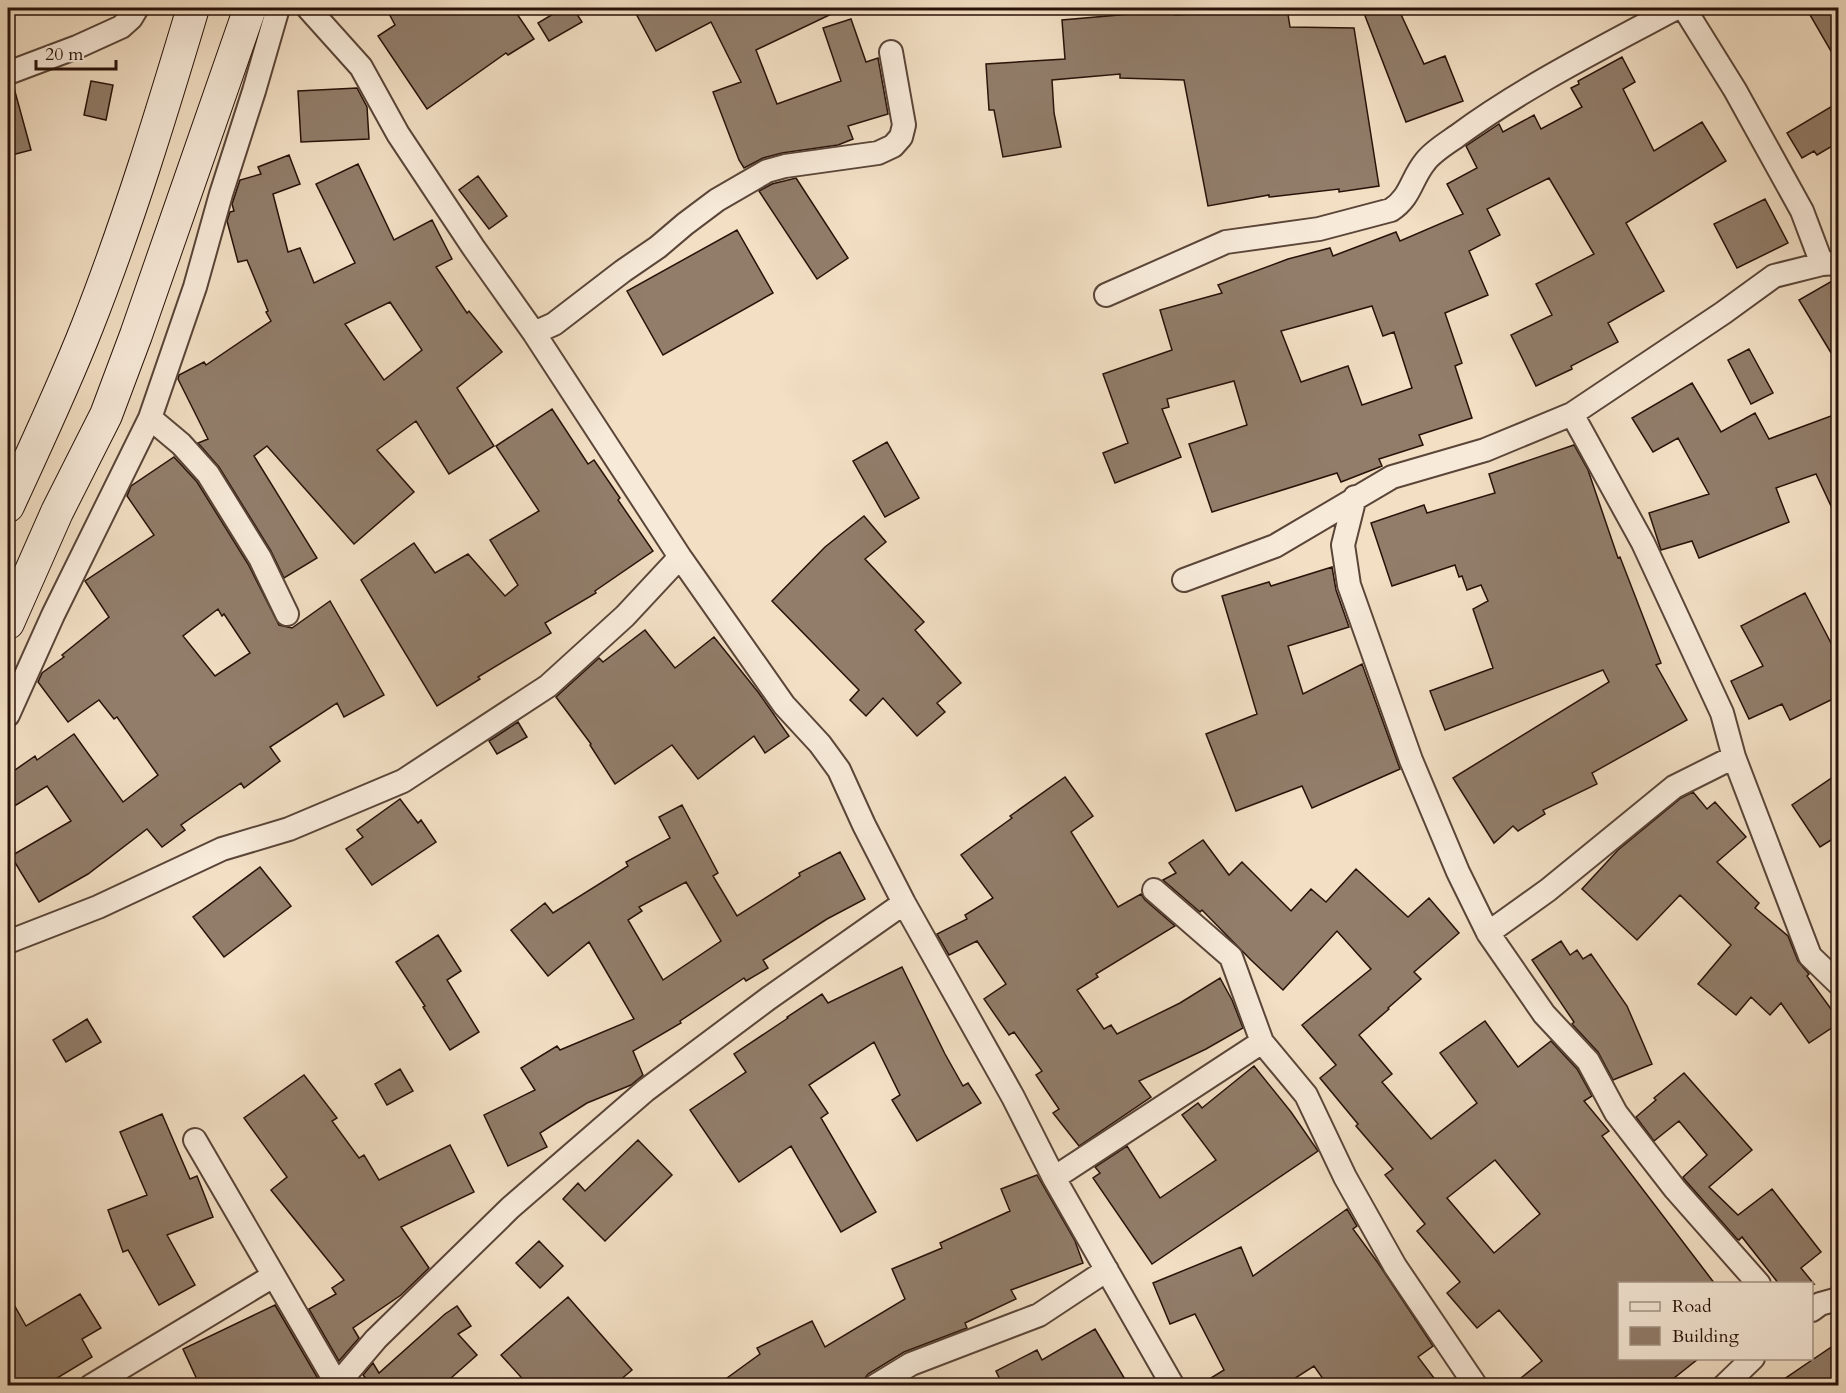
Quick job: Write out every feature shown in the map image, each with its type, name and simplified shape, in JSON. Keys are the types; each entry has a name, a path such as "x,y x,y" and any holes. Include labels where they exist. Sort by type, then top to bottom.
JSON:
{"main road":[{"path":"8,506 87,326 156,130 193,8"},
{"path":"8,623 57,512 106,415 250,8"}],"street":[{"path":"8,73 77,47 121,27 131,18 137,8"},
{"path":"8,715 53,615 150,418 195,288 278,8"},
{"path":"308,8 361,67 398,134 473,247 534,333 680,557 784,705 820,744 839,770 904,903 1013,1097 1054,1178 1173,1386"},
{"path":"1106,295 1227,242 1318,229 1391,210 1401,204 1425,162 1456,136 1536,85 1676,8"},
{"path":"1184,580 1275,546 1392,477 1485,450 1572,414 1774,276 1830,264 1736,90 1684,8"},
{"path":"534,333 554,324 717,200 767,171 785,166 878,153 893,146 901,137 904,125 891,52"},
{"path":"1572,414 1643,543 1722,713 1734,757 1810,956 1839,983"},
{"path":"150,418 181,444 208,474 260,558 287,614"},
{"path":"1355,497 1343,545 1349,585 1411,760 1458,872 1488,933 1544,1014 1588,1061 1616,1113 1675,1189 1757,1282"},
{"path":"8,942 98,907 222,849 289,829 402,781 548,686 625,616 680,557"},
{"path":"1488,933 1548,890 1674,787 1734,757"},
{"path":"1154,890 1231,957 1263,1042 1306,1095 1345,1177 1395,1266 1476,1386"},
{"path":"195,1140 337,1385 376,1339 510,1208 646,1090 769,998 904,903"},
{"path":"1054,1178 1263,1042"},
{"path":"875,1386 911,1364 1039,1315 1107,1270"},
{"path":"91,1386 273,1276"},
{"path":"1813,1309 1820,1304 1839,1299"},
{"path":"1724,1386 1752,1360"}],"building":[{"path":"386,8 513,8 534,39 508,55 506,53 427,109 378,36 395,25"},
{"path":"563,8 573,8 582,22 549,41 538,23"},
{"path":"633,8 844,8 756,50 777,104 841,81 823,28 851,19 866,62 878,58 888,114 848,126 853,139 838,145 782,153 763,158 744,168 713,92 741,82 711,22 656,51"},
{"path":"1130,8 1175,8 1175,15 1245,11 1245,8 1287,8 1290,27 1354,28 1379,186 1339,192 1339,189 1269,197 1269,195 1208,206 1184,80 1120,78 1120,74 1052,80 1054,113 1061,147 1003,157 994,110 989,110 986,64 1065,59 1062,20 1130,14"},
{"path":"1362,8 1398,8 1424,64 1445,56 1463,101 1406,122"},
{"path":"1806,8 1839,8 1839,65"},
{"path":"1622,57 1635,82 1623,89 1654,151 1702,122 1726,161 1626,223 1664,291 1608,323 1618,342 1571,366 1572,369 1536,386 1511,335 1552,315 1536,284 1594,254 1549,178 1487,209 1500,235 1469,251 1488,295 1445,313 1462,363 1455,366 1472,418 1419,435 1423,445 1379,459 1382,466 1341,482 1337,473 1212,512 1189,444 1247,425 1234,381 1167,399 1169,407 1162,409 1181,457 1115,483 1103,453 1128,443 1103,374 1172,350 1160,310 1222,293 1218,285 1288,259 1330,248 1333,256 1396,232 1400,241 1463,214 1447,184 1477,168 1466,146 1499,124 1503,132 1534,115 1541,129 1582,107 1571,88 1579,84 1578,81","holes":["1372,306 1383,336 1394,332 1412,388 1362,405 1348,366 1301,382 1281,331"]},
{"path":"91,81 113,85 106,120 84,115"},
{"path":"14,88 31,150 8,156 8,89"},
{"path":"357,88 367,107 369,139 301,142 298,91"},
{"path":"1839,102 1839,142 1817,155 1814,151 1802,158 1787,133"},
{"path":"289,155 300,184 273,194 288,252 300,248 314,283 355,263 316,184 358,164 394,240 432,220 452,259 436,267 467,313 469,311 502,352 457,388 494,446 449,474 416,421 377,450 414,492 354,544 267,446 254,456 317,558 284,578 271,551 219,467 198,443 208,439 178,379 179,375 204,362 206,365 271,321 247,260 238,262 227,221 230,212 234,211 232,204 240,180 261,174 258,167","holes":["390,302 422,350 384,380 345,324"]},
{"path":"478,176 507,216 489,229 459,190"},
{"path":"796,178 848,258 817,279 759,191 772,184"},
{"path":"1765,199 1788,243 1737,268 1714,224"},
{"path":"737,230 773,293 663,355 627,291"},
{"path":"1839,277 1839,366 1799,300"},
{"path":"1749,349 1773,393 1751,404 1728,360"},
{"path":"1692,383 1721,432 1755,413 1769,439 1839,413 1839,523 1816,474 1776,488 1789,522 1699,558 1692,541 1661,550 1649,513 1709,494 1678,438 1653,452 1632,418"},
{"path":"552,409 588,464 594,460 653,551 595,591 596,593 545,623 551,633 478,677 480,679 437,706 361,580 414,543 435,573 468,554 505,596 518,585 490,540 539,511 496,446"},
{"path":"887,442 919,498 885,517 853,461"},
{"path":"1574,445 1588,470 1618,558 1620,557 1661,663 1656,665 1687,720 1592,773 1597,784 1543,810 1545,814 1518,831 1513,826 1494,843 1453,778 1609,682 1603,670 1445,730 1430,691 1493,668 1473,609 1488,601 1481,585 1467,590 1455,565 1392,586 1371,523 1424,505 1427,513 1495,493 1489,474"},
{"path":"174,457 197,482 248,564 279,625 292,628 330,601 384,695 344,717 337,703 270,747 280,761 244,788 241,783 181,825 185,830 162,847 147,829 88,874 39,902 11,856 71,821 47,786 8,810 8,775 35,756 37,760 74,734 123,802 158,775 117,717 114,719 99,700 68,722 38,682 42,673 64,657 62,655 109,617 85,581 154,535 127,496 131,486","holes":["218,609 222,616 224,614 250,653 215,676 183,636"]},
{"path":"864,516 886,542 865,559 924,622 915,630 961,683 937,703 945,712 917,736 883,698 866,716 850,700 859,690 772,601 825,547"},
{"path":"1332,567 1336,590 1349,627 1288,646 1303,694 1362,664 1400,769 1312,808 1302,786 1236,811 1206,734 1257,714 1222,596 1269,582 1271,586"},
{"path":"1805,593 1832,645 1839,641 1839,696 1790,720 1782,704 1749,719 1731,681 1763,666 1741,626"},
{"path":"645,630 675,668 714,637 758,692 789,736 765,753 754,736 698,779 672,745 615,784 591,744 556,697 599,658 603,662"},
{"path":"518,722 527,737 497,754 489,741"},
{"path":"1839,773 1839,835 1820,847 1792,805"},
{"path":"1065,777 1093,816 1071,832 1118,907 1141,894 1175,926 1096,974 1098,977 1077,990 1104,1029 1111,1025 1117,1034 1180,1003 1220,978 1243,1028 1206,1049 1139,1081 1151,1097 1079,1146 1053,1113 1059,1109 1036,1075 1042,1071 1014,1032 1009,1035 984,999 1006,984 977,941 949,955 937,934 967,919 965,915 993,898 961,855 1012,818 1010,816"},
{"path":"1693,792 1707,809 1715,802 1746,837 1717,862 1759,903 1755,908 1788,936 1798,961 1809,974 1807,976 1839,1020 1839,1023 1809,1043 1781,1003 1770,1015 1751,997 1736,1015 1698,984 1731,945 1680,895 1637,940 1582,889 1618,850 1681,798"},
{"path":"400,799 418,823 421,820 436,842 372,885 346,849 363,837 357,830"},
{"path":"682,805 718,873 713,876 737,916 800,876 799,873 840,852 865,899 827,919 763,960 768,968 746,981 744,978 680,1021 681,1023 633,1051 643,1075 631,1085 587,1103 540,1133 547,1147 508,1166 484,1115 535,1090 521,1068 557,1046 560,1050 634,1019 589,942 548,976 511,930 545,903 553,913 628,866 626,862 670,838 659,817","holes":["686,882 721,941 663,980 628,920 642,911 639,907"]},
{"path":"1203,840 1229,875 1242,862 1291,911 1311,889 1326,902 1356,869 1408,917 1429,898 1459,933 1414,972 1421,979 1359,1035 1392,1074 1382,1082 1431,1139 1477,1103 1440,1053 1485,1021 1518,1067 1551,1041 1577,1069 1592,1096 1584,1101 1609,1131 1602,1136 1713,1282 1618,1282 1618,1360 1697,1360 1664,1386 1511,1386 1542,1361 1499,1310 1477,1328 1447,1293 1460,1282 1417,1231 1425,1224 1385,1175 1393,1169 1356,1126 1358,1124 1320,1078 1336,1065 1302,1025 1371,969 1337,931 1283,990 1202,910 1200,912 1163,880 1176,873 1169,863","holes":["1495,1160 1540,1214 1494,1253 1447,1198"]},
{"path":"260,867 291,906 224,957 193,917"},
{"path":"438,935 461,971 447,980 479,1032 450,1050 396,962"},
{"path":"1561,941 1570,955 1577,950 1583,959 1591,954 1627,1006 1652,1064 1613,1080 1598,1052 1572,1024 1574,1022 1532,960"},
{"path":"902,967 963,1086 968,1083 981,1103 917,1141 892,1100 900,1095 874,1042 809,1085 828,1113 821,1118 876,1212 841,1232 791,1146 739,1182 690,1110 746,1072 734,1054 787,1017 822,994 828,1003"},
{"path":"87,1019 101,1042 66,1062 53,1040"},
{"path":"1254,1066 1291,1112 1318,1151 1152,1264 1093,1178 1100,1173 1095,1167 1127,1146 1160,1198 1216,1160 1182,1115 1198,1103 1202,1108"},
{"path":"400,1069 413,1091 387,1105 375,1084"},
{"path":"1684,1073 1752,1150 1709,1187 1738,1215 1772,1189 1821,1252 1801,1268 1812,1282 1777,1282 1742,1237 1737,1239 1685,1180 1683,1177 1707,1155 1679,1121 1654,1141 1636,1117 1656,1100 1654,1098"},
{"path":"304,1075 337,1118 332,1121 359,1158 364,1155 379,1180 450,1145 474,1192 401,1227 429,1268 401,1295 353,1328 359,1338 339,1361 309,1309 336,1294 332,1288 344,1280 271,1190 287,1177 244,1118"},
{"path":"162,1114 190,1179 197,1176 213,1217 167,1235 195,1285 159,1305 128,1250 123,1252 108,1210 147,1195 120,1132"},
{"path":"638,1140 672,1175 605,1241 563,1199 578,1183 585,1191"},
{"path":"1037,1175 1075,1241 1083,1263 1011,1290 1016,1299 965,1323 967,1328 904,1352 868,1374 856,1386 716,1386 760,1354 757,1348 812,1321 825,1347 905,1299 892,1269 942,1248 940,1243 1010,1211 1001,1189"},
{"path":"1347,1209 1357,1226 1353,1229 1433,1346 1418,1357 1440,1386 1328,1386 1314,1366 1283,1386 1198,1386 1224,1370 1195,1314 1170,1324 1153,1283 1241,1247 1253,1276"},
{"path":"539,1241 563,1266 540,1288 516,1263"},
{"path":"8,1294 26,1326 80,1294 101,1328 82,1339 92,1357 44,1386 8,1386"},
{"path":"568,1297 632,1370 613,1386 529,1386 501,1355"},
{"path":"275,1305 320,1382 314,1386 200,1386 183,1349"},
{"path":"457,1306 471,1326 458,1334 477,1355 442,1386 365,1386 369,1382 363,1375 373,1363 379,1373"},
{"path":"1095,1329 1129,1386 1003,1386 996,1371 1037,1350 1042,1360"},
{"path":"1839,1342 1839,1386 1774,1386 1813,1360"}]}
